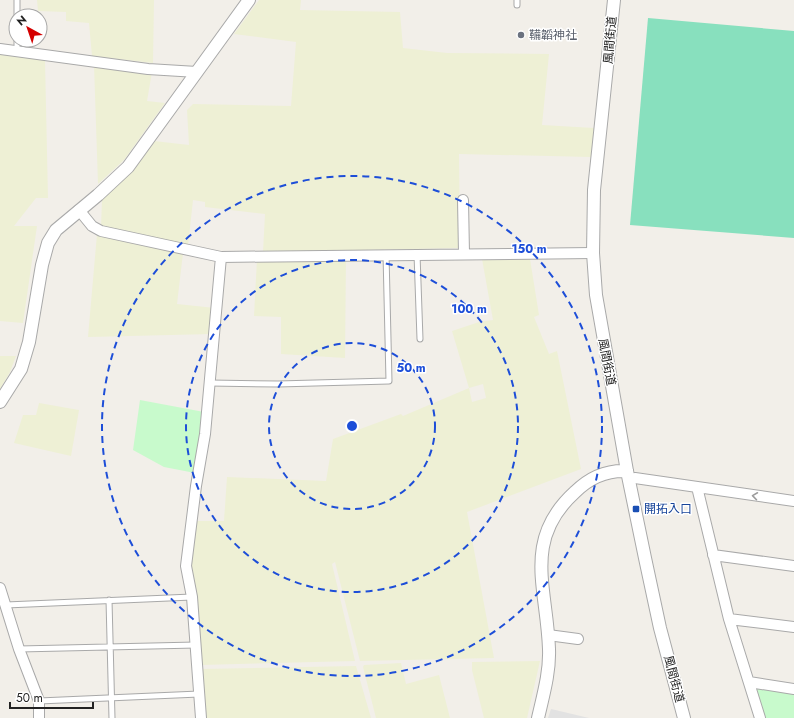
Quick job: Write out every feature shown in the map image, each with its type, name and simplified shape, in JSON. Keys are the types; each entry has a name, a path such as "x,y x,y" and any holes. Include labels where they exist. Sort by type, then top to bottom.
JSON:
{"street":[{"path":"0,402 21,369 29,342 42,265 48,243 56,230 128,167 249,0"},
{"name":"風間街道","path":"614,0 594,190 593,253 601,329 628,475 660,628 684,718"},
{"path":"0,49 148,69 197,72"},
{"path":"462,200 464,254"},
{"path":"80,210 92,226 101,231 221,257 386,254 593,253"},
{"path":"201,718 192,597 186,566 196,486 205,434 221,257"},
{"path":"538,718 546,680 549,650 547,613 540,573 540,556 543,540 552,518 563,503 579,488 594,478 615,470 635,478 794,502"},
{"path":"697,487 729,619 760,718"},
{"path":"713,555 794,566"},
{"path":"0,588 19,648 39,701 38,718"},
{"path":"729,619 794,626"},
{"path":"548,635 578,639"},
{"path":"749,682 794,689"}],"lane":[{"path":"210,383 278,384 389,381 386,254"},
{"path":"417,254 420,339"},
{"path":"5,605 192,597"},
{"path":"109,600 112,718"},
{"path":"19,648 196,645"},
{"path":"39,701 199,694"}],"green space":[{"path":"37,0 154,0 153,63 92,56 89,23 66,21 66,12 48,11 48,8 38,8"},
{"path":"259,0 301,0 300,10 400,12 403,48 447,53 549,54 542,125 594,128 591,157 459,154 460,248 263,252 265,214 205,207 205,202 193,200 188,246 101,228 102,199 137,165 154,141 189,145 187,110 193,104 291,106 296,42 234,34"},
{"path":"648,18 794,31 794,238 630,225"},
{"path":"0,53 45,60 48,198 36,198 14,226 37,226 23,323 0,321"},
{"path":"94,65 152,72 147,101 165,103 124,160 98,184"},
{"path":"97,234 183,253 177,304 215,308 212,334 88,337"},
{"path":"346,257 345,358 281,354 281,317 254,316 257,259"},
{"path":"482,259 530,259 539,315 534,317 549,354 557,351 581,469 467,512 494,658 360,661 335,562 332,564 355,661 201,665 187,572 193,521 224,521 227,477 326,481 333,439 401,414 403,416 469,388 452,331 479,322 493,320","holes":["483,384 486,398 472,402 469,388"]},
{"path":"0,356 16,356 10,372 0,389"},
{"path":"140,400 204,412 195,473 164,467 133,450"},
{"path":"39,403 79,410 71,456 14,443 23,415 36,415"},
{"path":"540,661 527,718 484,718 472,670 472,662"},
{"path":"401,663 406,684 439,675 450,718 376,718 363,667 364,665"},
{"path":"356,666 371,718 206,718 205,704 202,704 201,669"},
{"path":"758,688 794,693 794,718 765,718 756,692"}],"shaded area":[{"path":"551,709 589,718 548,718"}],"place":[{"name":"鞴韜神社","path":"521,35"},
{"name":"開拓入口","path":"636,509"}]}
